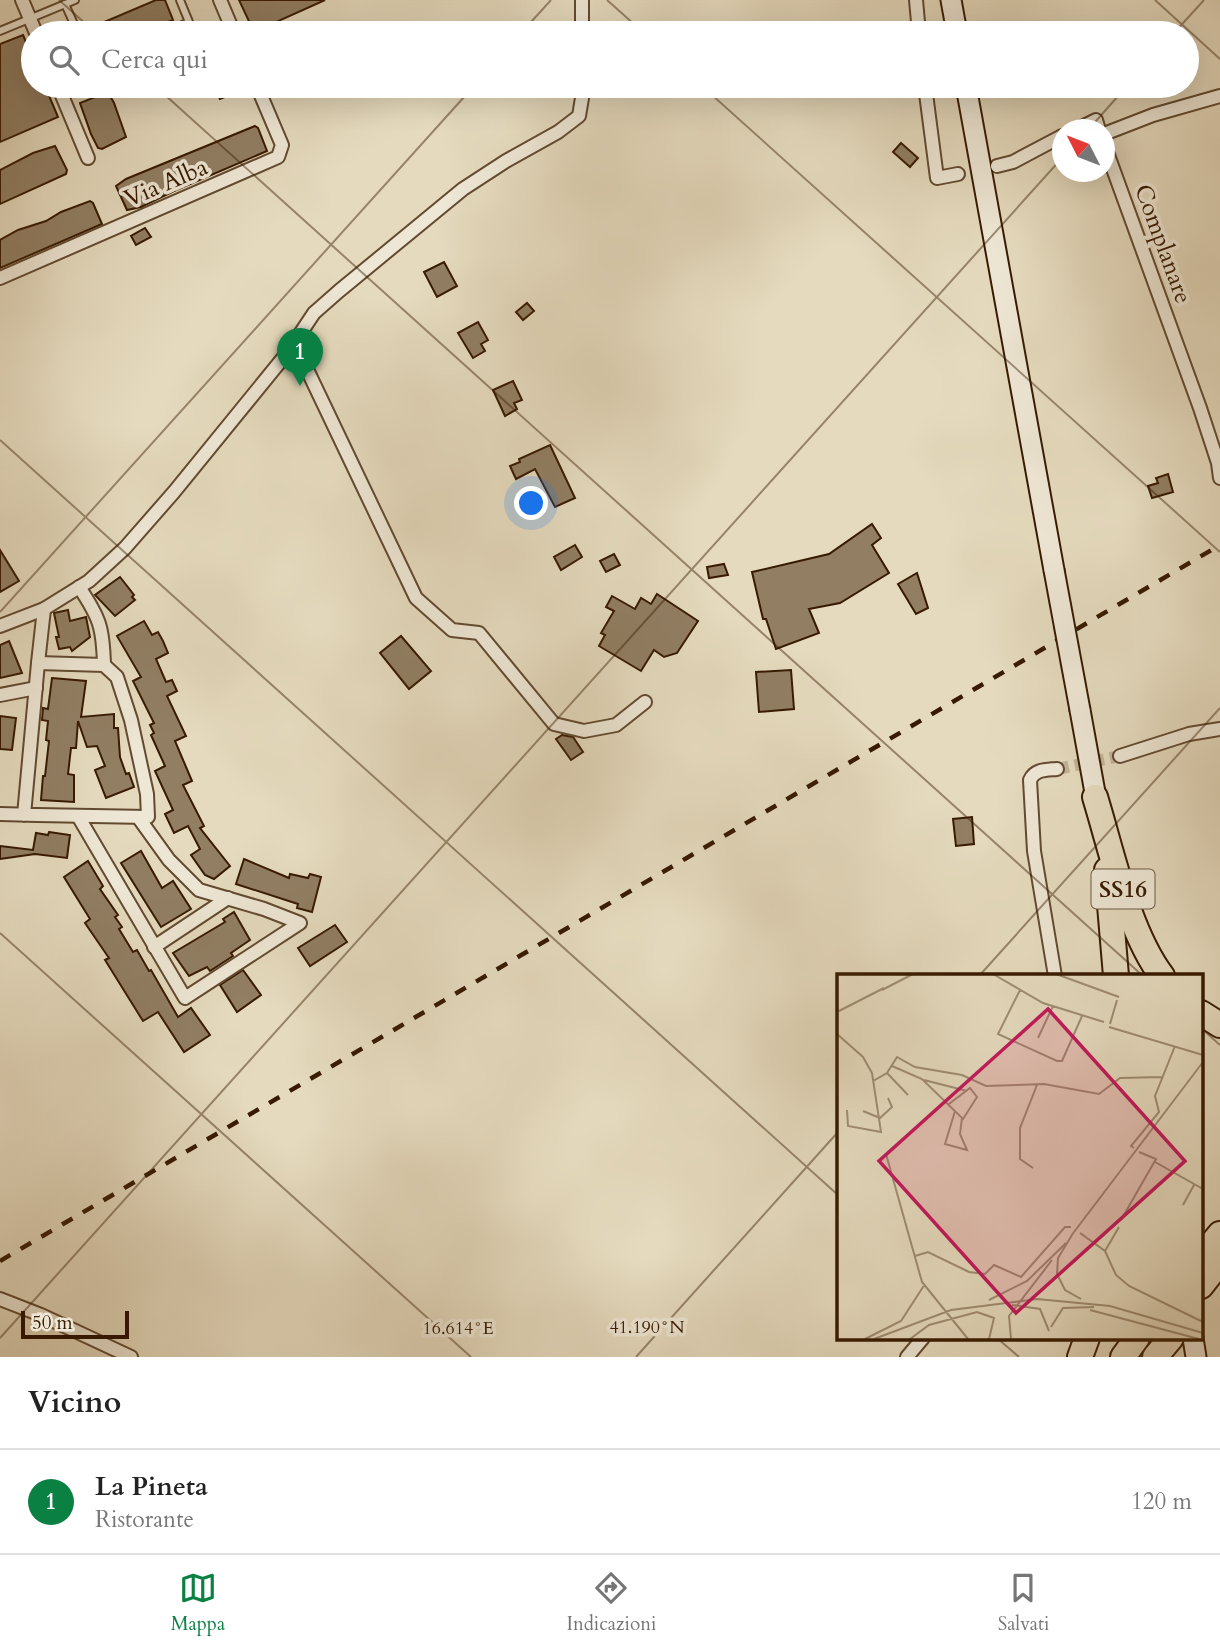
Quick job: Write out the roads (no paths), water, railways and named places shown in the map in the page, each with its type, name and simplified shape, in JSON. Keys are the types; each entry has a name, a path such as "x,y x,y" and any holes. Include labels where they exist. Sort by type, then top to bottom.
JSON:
{"highway":[{"name":"SS16","path":"1095,797 1135,926 1148,955 1162,974"},
{"name":"SS16","path":"1106,855 1116,974"},
{"path":"1202,1014 1220,1025"},
{"path":"1202,1256 1220,1234"},
{"path":"1202,1285 1220,1262"},
{"path":"1202,1303 1220,1283"},
{"path":"1080,1357 1086,1340"},
{"path":"1123,1357 1136,1340"},
{"path":"1145,1357 1158,1340"},
{"path":"1154,1357 1169,1340"}],"main road":[{"path":"951,0 955,21"},
{"path":"968,98 1127,974"}],"street":[{"path":"22,0 30,19"},
{"path":"220,0 229,21"},
{"path":"582,0 582,21"},
{"path":"916,0 918,21"},
{"path":"1115,130 1153,115 1220,96"},
{"path":"63,98 88,158"},
{"name":"Via Alba","path":"0,278 278,157 282,145 262,98"},
{"path":"0,626 44,609 79,587 125,548 288,352 314,313 463,189 558,132 579,116 582,98"},
{"path":"927,98 937,178 958,174"},
{"path":"997,166 1013,162 1052,141"},
{"name":"Complanare","path":"1115,174 1200,408 1218,463 1220,478"},
{"path":"288,352 303,361 416,597 452,631 479,633 554,724 584,731 616,725 645,702"},
{"path":"79,587 95,611 103,632 104,665"},
{"path":"24,815 44,609"},
{"path":"0,814 148,817 141,760 117,677 104,665 38,663"},
{"path":"0,695 36,688"},
{"path":"1120,756 1189,734 1220,729"},
{"path":"1055,974 1034,851 1030,780 1033,774 1040,770 1057,769"},
{"path":"78,816 185,998 300,923 199,890 169,860 138,817"},
{"path":"155,947 228,898"},
{"path":"0,1299 131,1357"},
{"path":"907,1357 921,1340"}],"lane":[{"path":"25,21 75,0"},
{"path":"180,0 188,21"},
{"path":"65,4 73,21"},
{"path":"0,31 21,23"}],"tunnel":[{"path":"1057,769 1120,756"}],"railway":[{"path":"0,1261 1220,545"}],"place":[{"name":"La Pineta","path":"300,386"}]}
